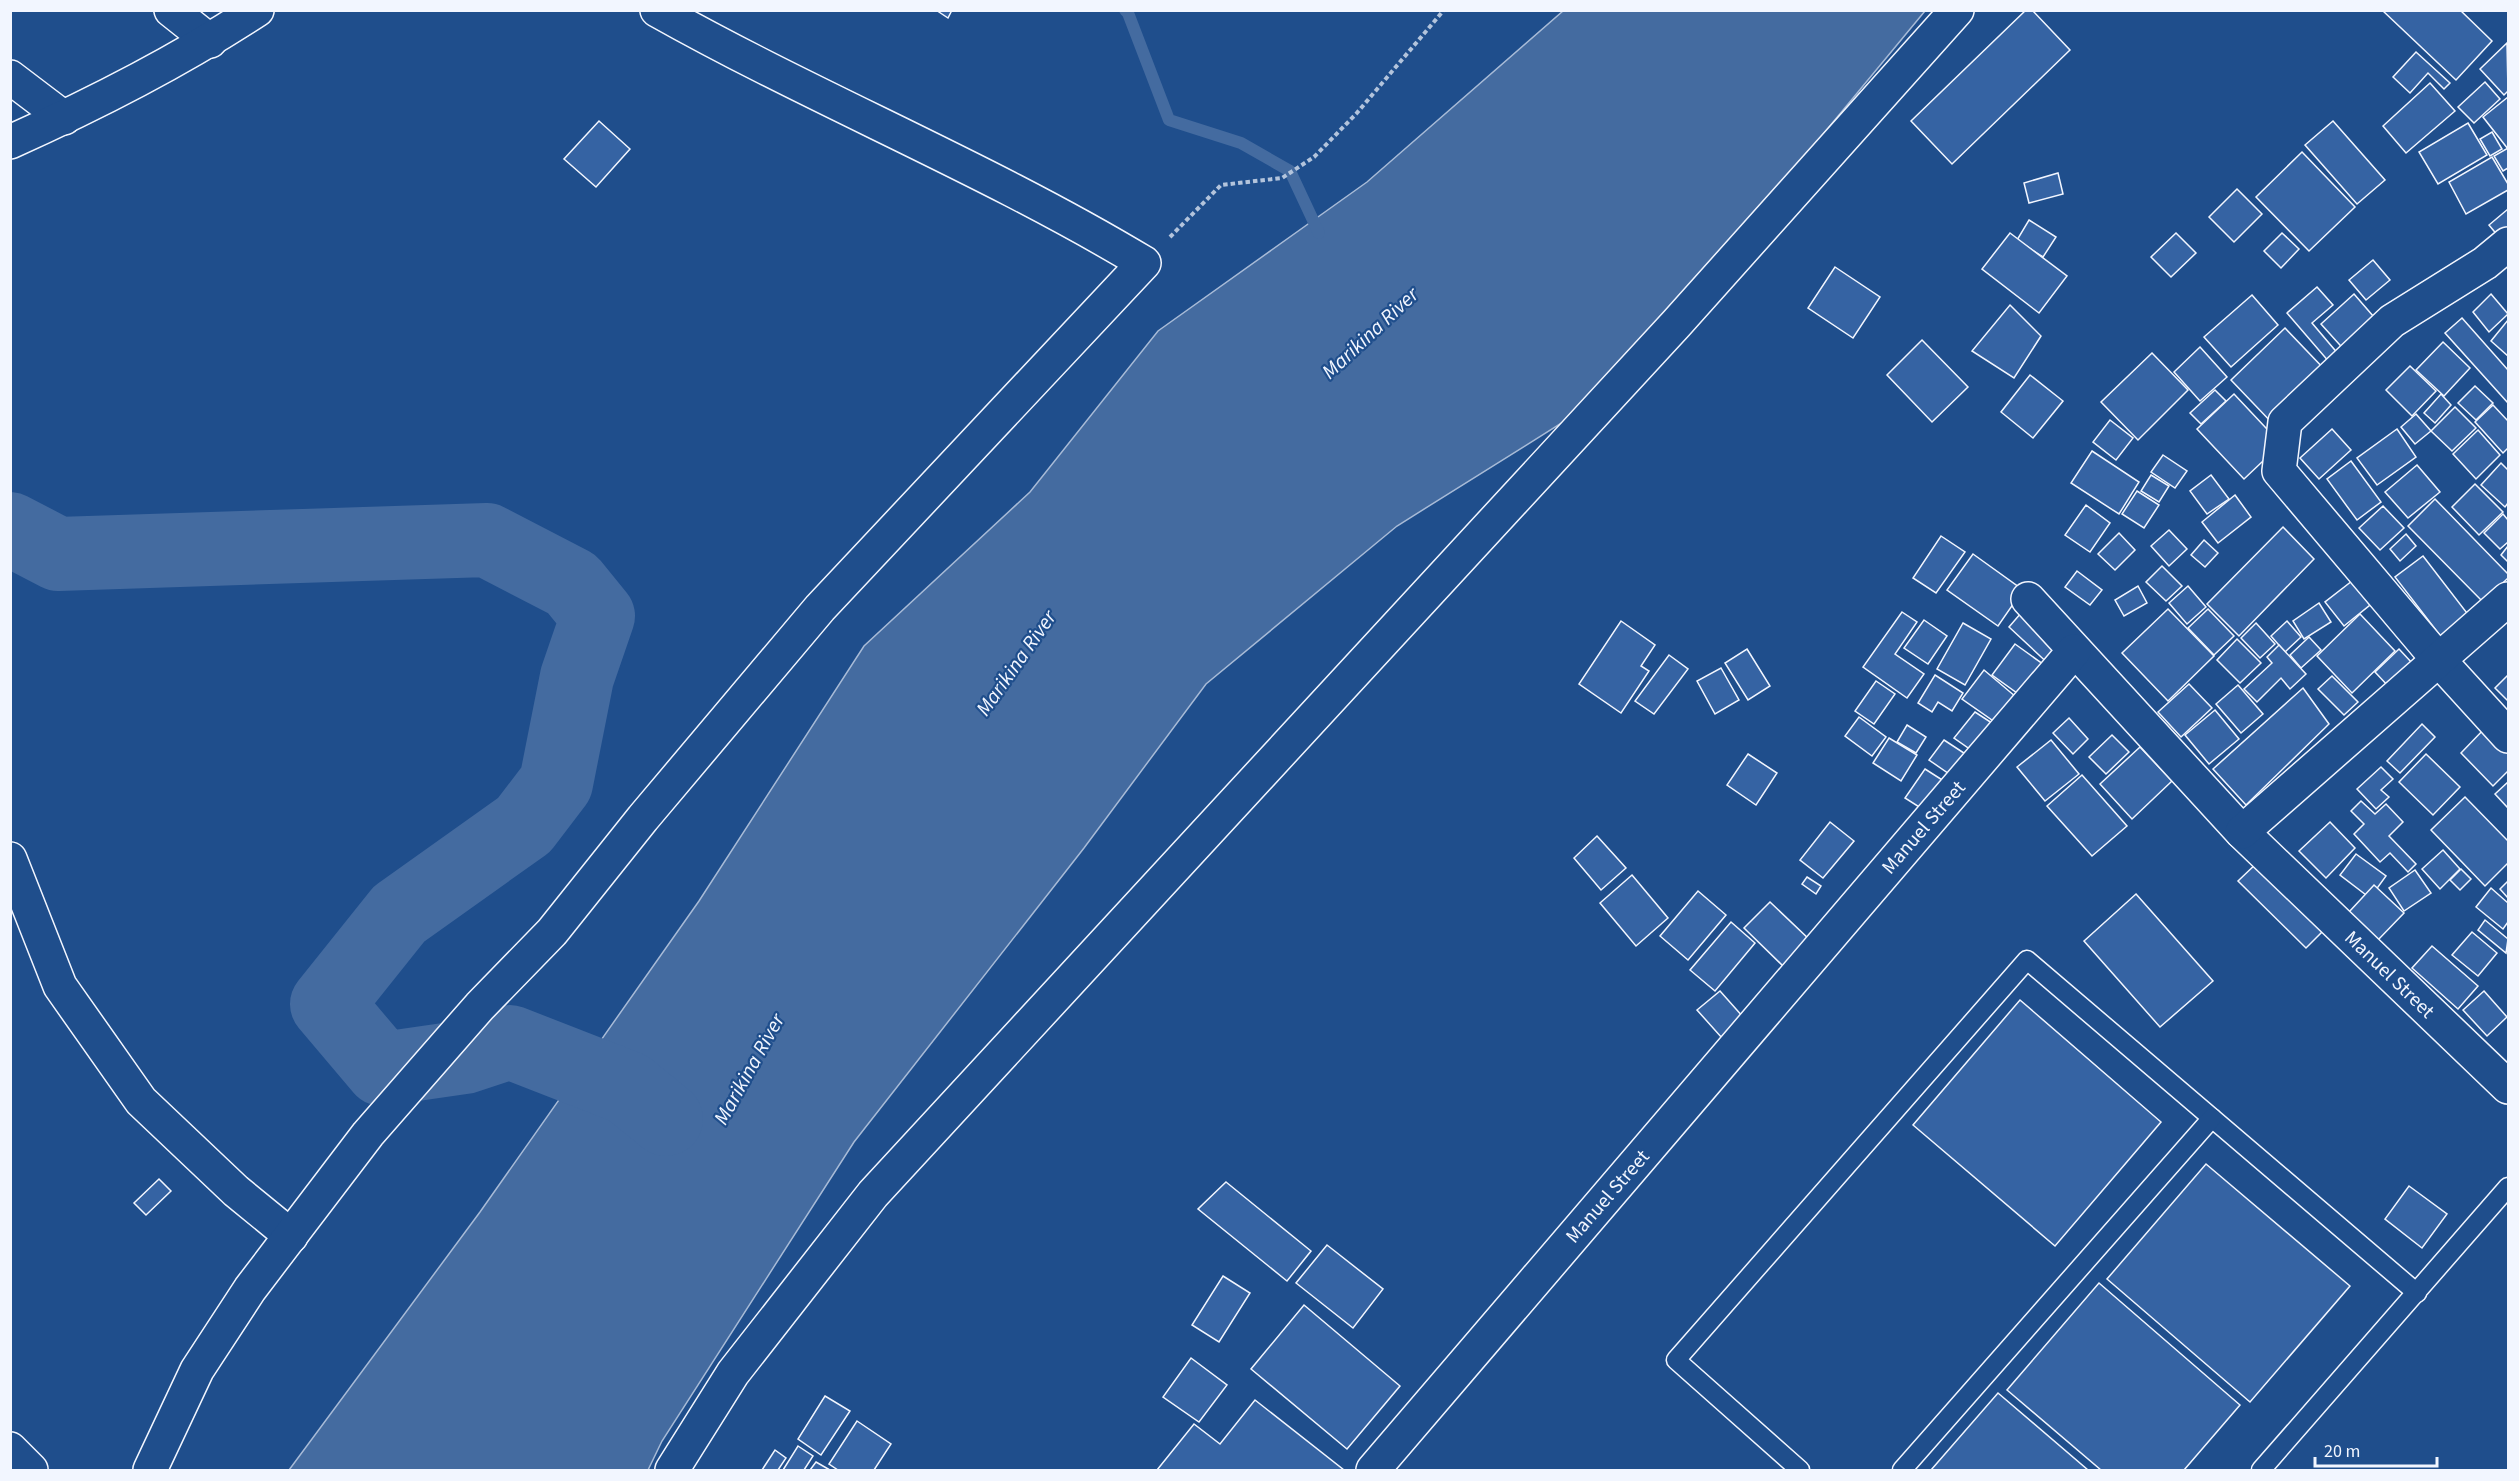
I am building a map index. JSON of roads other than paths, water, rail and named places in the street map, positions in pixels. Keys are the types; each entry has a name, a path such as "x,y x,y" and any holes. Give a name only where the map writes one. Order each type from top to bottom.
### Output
{"street":[{"path":"171,10 210,41"},
{"path":"10,142 64,118 210,41 256,10"},
{"path":"150,1470 197,1370 250,1289 368,1134 480,1006 552,932 643,819 820,608 1144,263 1091,231 990,178 747,61 657,10"},
{"path":"672,1470 732,1373 873,1194 1668,333 1957,10"},
{"path":"10,77 64,118"},
{"path":"2508,244 2485,263 2392,321 2285,422 2279,471 2438,658 2508,736"},
{"path":"2028,599 2074,651"},
{"path":"2242,832 2508,599"},
{"name":"Manuel Street","path":"1372,1470 2074,651 2242,832 2508,1087"},
{"path":"10,860 60,986 141,1101 236,1191 291,1236"},
{"path":"10,1449 31,1470"}],"lane":[{"path":"1800,1470 1676,1360 2027,960 2417,1293"},
{"path":"1902,1470 2212,1118"},
{"path":"2261,1470 2508,1187"}],"water":[{"name":"Marikina River","path":"1563,11 1925,11 1767,202 1568,419 1397,526 1206,684 1084,848 854,1142 662,1441 648,1470 289,1470 480,1212 699,901 864,646 1030,492 1158,331 1367,182"}],"waterway":[{"path":"1125,10 1169,120 1241,143 1290,171 1319,233"},
{"path":"10,529 58,554 487,540 572,584 598,616 577,677 556,783 524,825 399,914 327,1004 382,1069 465,1057 510,1042 628,1088 666,1119"}]}
